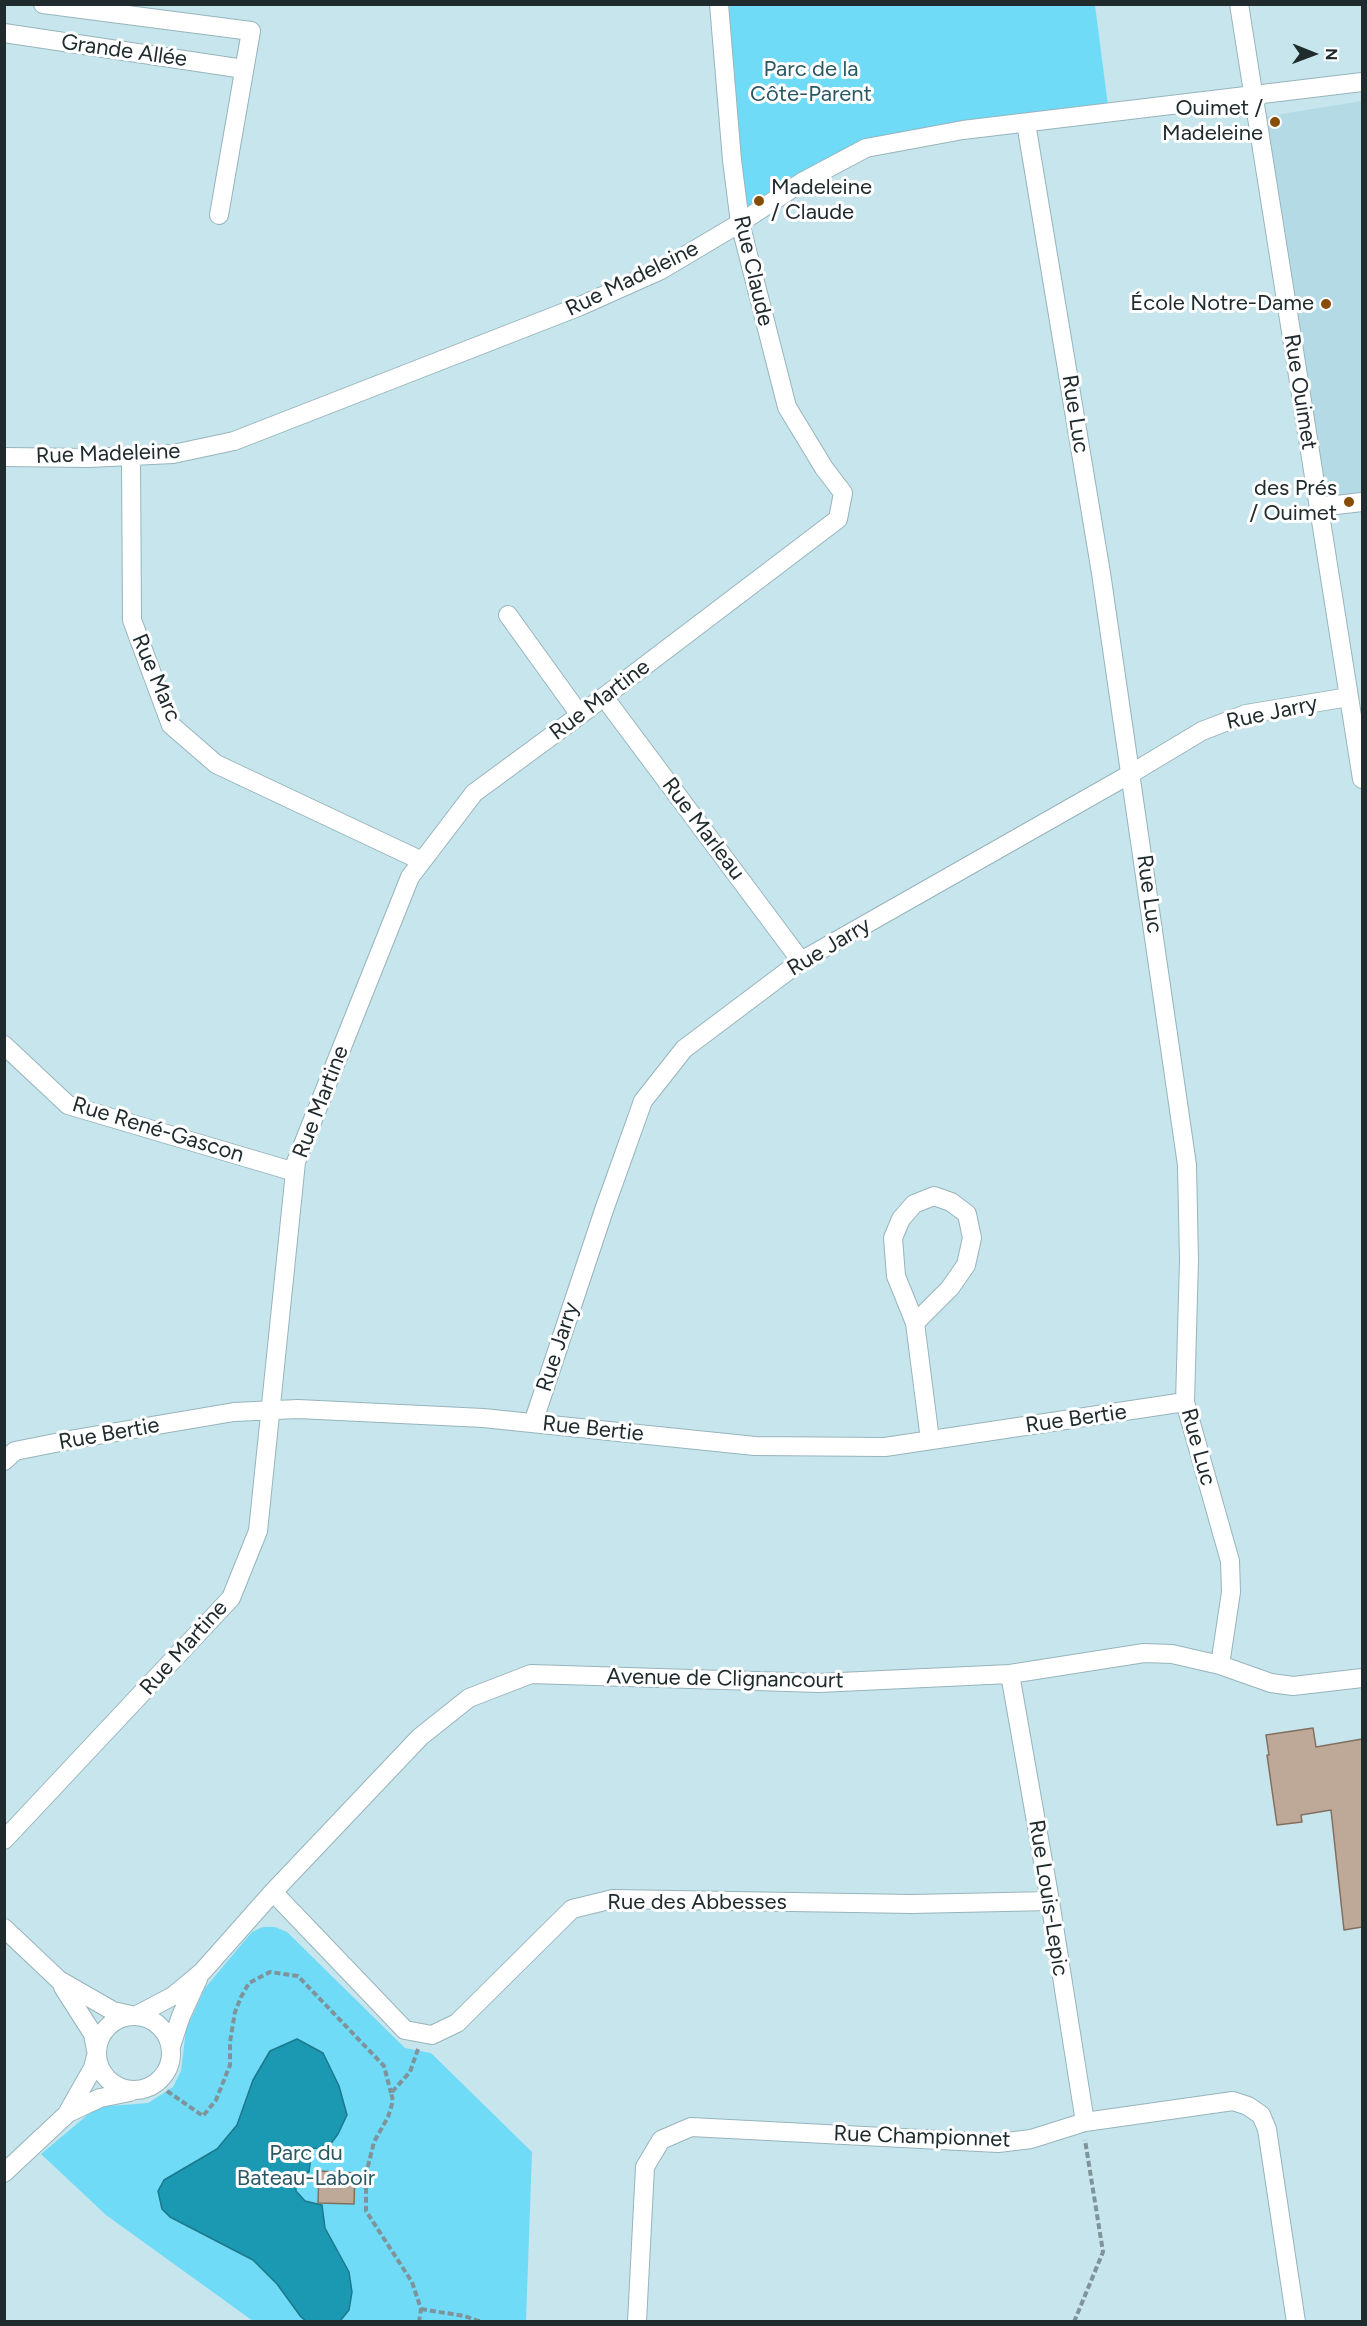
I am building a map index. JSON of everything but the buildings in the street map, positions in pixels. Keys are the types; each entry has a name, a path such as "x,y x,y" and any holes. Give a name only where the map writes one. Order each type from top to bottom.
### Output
{"street":[{"name":"Grande Allée","path":"43,4 251,31 219,215"},
{"name":"Rue Claude","path":"719,4 732,160 740,223 787,407 824,468 843,493 838,519"},
{"name":"Rue Ouimet","path":"1239,4 1362,779"},
{"name":"Grande Allée","path":"4,33 244,69"},
{"name":"Rue Madeleine","path":"4,457 173,454 234,441 578,307 661,270 740,223 802,182 866,148 963,130 1362,82"},
{"name":"Rue Luc","path":"1026,123 1132,773 1187,1165 1189,1260 1185,1402 1230,1561 1231,1592 1220,1665"},
{"name":"Rue Marc","path":"131,456 132,620 171,725 216,764 422,861"},
{"path":"1319,507 1362,502"},
{"name":"Rue Martine","path":"4,1840 231,1598 258,1531 296,1162 410,878 474,793 580,716 838,519"},
{"path":"508,615 580,716"},
{"name":"Rue Marleau","path":"604,697 801,961"},
{"name":"Rue Jarry","path":"533,1423 643,1101 684,1049 801,961 1202,731 1246,714 1349,698"},
{"name":"Rue René-Gascon","path":"4,1046 68,1105 295,1172"},
{"path":"915,1323 956,1281 966,1265 972,1238 967,1214 951,1202 934,1196 914,1204 901,1219 893,1238 896,1276 915,1323 930,1440"},
{"name":"Rue Bertie","path":"8,1451 234,1412 298,1409 471,1417 755,1446 885,1447 1185,1402"},
{"name":"Avenue de Clignancourt","path":"202,1972 273,1892 420,1737 468,1698 531,1674 819,1683 1010,1674 1144,1653 1172,1654 1220,1665 1271,1683 1293,1686 1362,1678"},
{"name":"Rue Louis-Lepic","path":"1010,1674 1050,1902 1085,2131"},
{"name":"Rue des Abbesses","path":"273,1892 405,2030 432,2035 457,2023 572,1909 614,1899 912,1904 1050,1902"},
{"path":"4,1928 59,1980 113,2011 147,2018 163,2029 171,2046"},
{"path":"4,2173 68,2113 93,2068 98,2041 107,2026 173,1996 202,1972"},
{"path":"68,2113 100,2098 147,2088 164,2076 169,2067 171,2046 187,2002 202,1972"},
{"path":"59,1980 93,2034 98,2066 109,2081 126,2090 135,2091"},
{"name":"Rue Championnet","path":"637,2322 645,2167 662,2140 691,2127 998,2142 1085,2131 1233,2101 1248,2106 1261,2115 1267,2129 1296,2322"}],"path":[{"path":"167,2091 203,2116 216,2100 230,2065 230,2042 235,2012 249,1983 270,1972 298,1976 384,2066 393,2101 388,2117 374,2142 366,2175 366,2211 412,2282 420,2309 419,2322"},
{"path":"391,2093 410,2072 418,2048"},
{"path":"1074,2322 1103,2252 1085,2131"},
{"path":"420,2309 464,2316 482,2322"}],"shaded area":[{"name":"École Notre-Dame","path":"1362,101 1362,492 1317,498 1263,117"},
{"path":"297,2039 323,2053 339,2086 347,2115 338,2134 327,2149 312,2148 309,2172 301,2175 296,2182 296,2191 305,2201 322,2205 325,2228 349,2272 352,2292 349,2310 340,2321 306,2321 277,2284 253,2260 170,2217 162,2209 158,2191 164,2180 217,2149 237,2125 253,2080 270,2051"}],"green space":[{"name":"Parc de la Côte-Parent","path":"728,5 1095,5 1108,106 863,141 742,222"},
{"name":"Parc du Bateau-Laboir","path":"263,1927 275,1927 287,1932 405,2048 431,2053 532,2152 526,2321 253,2321 106,2215 41,2154 97,2107 148,2103 173,2087 181,2071 186,2030 205,1988 252,1932"}],"place":[{"name":"Ouimet / Madeleine","path":"1275,122"},
{"name":"Madeleine / Claude","path":"759,201"},
{"name":"École Notre-Dame","path":"1326,304"},
{"name":"des Prés / Ouimet","path":"1349,502"}]}
